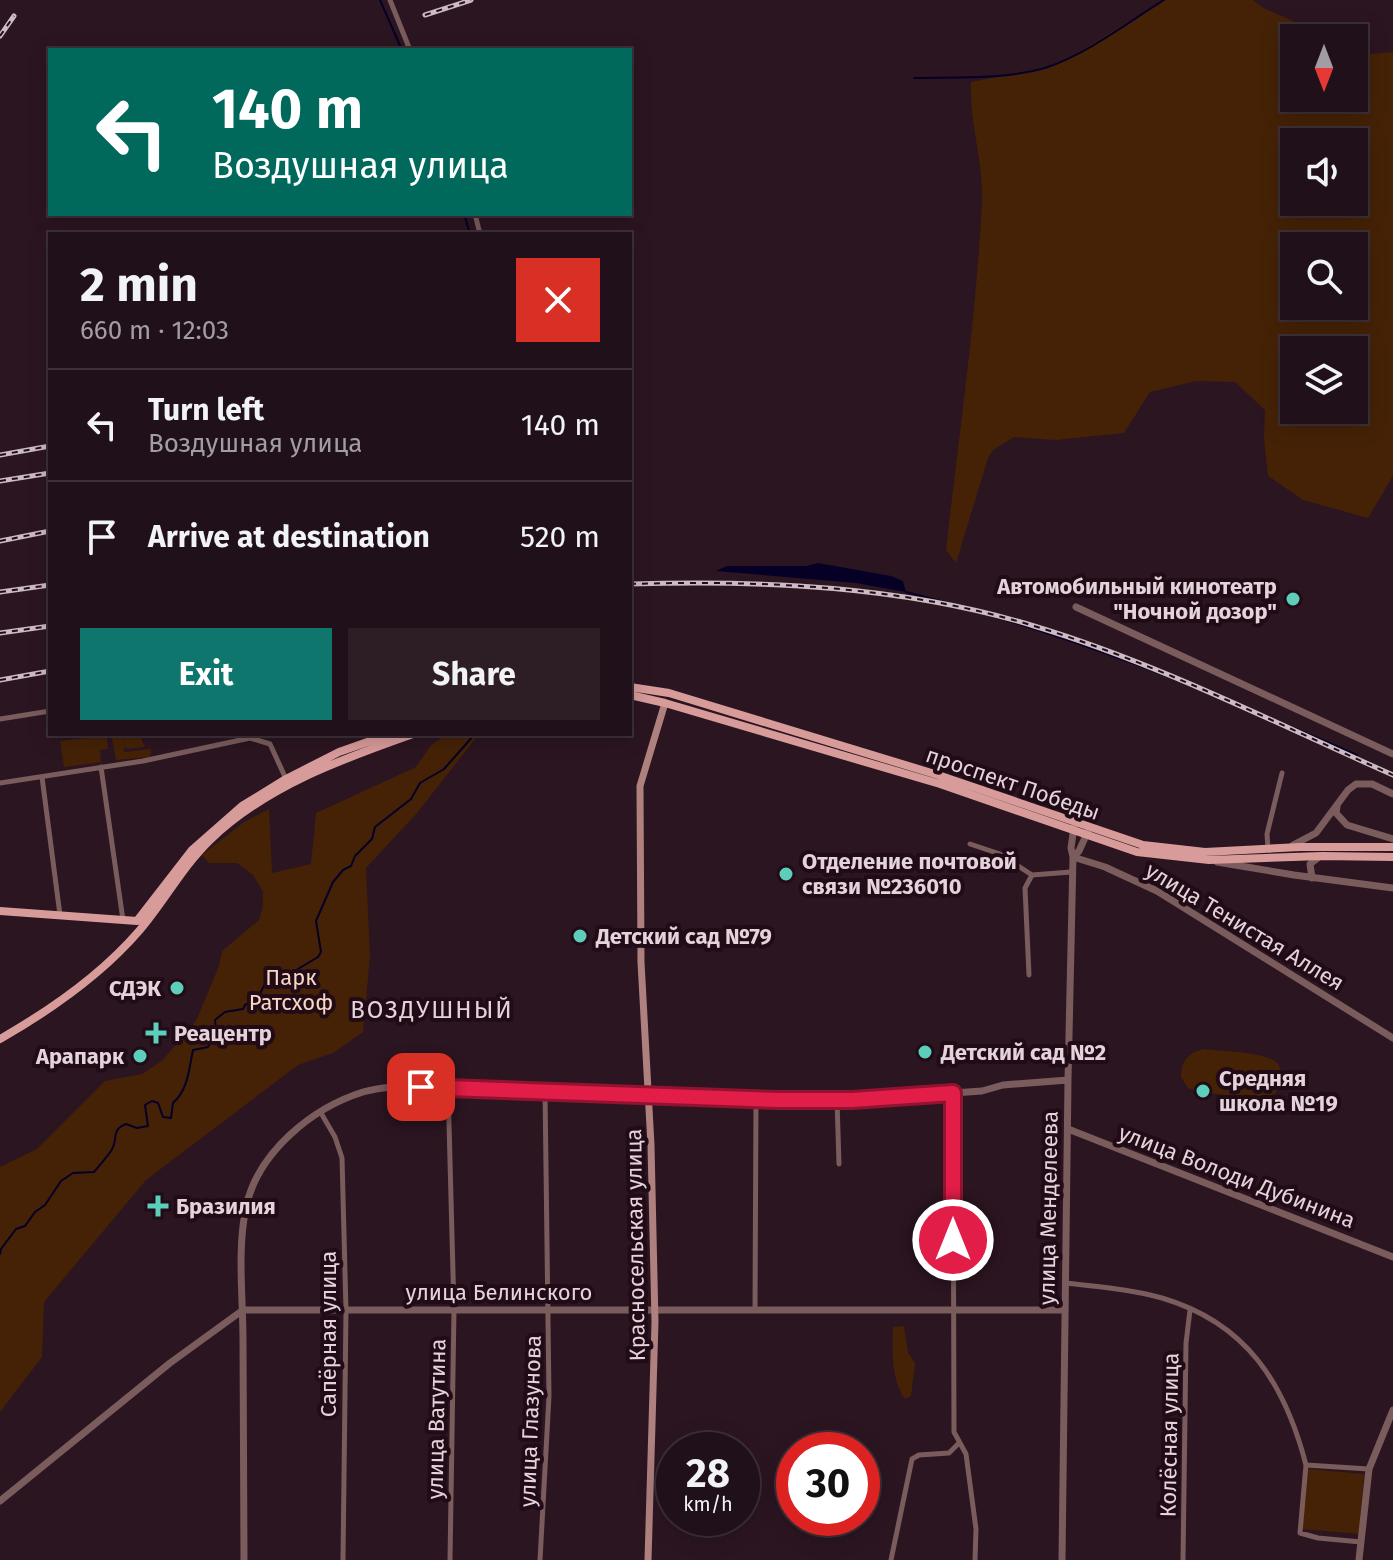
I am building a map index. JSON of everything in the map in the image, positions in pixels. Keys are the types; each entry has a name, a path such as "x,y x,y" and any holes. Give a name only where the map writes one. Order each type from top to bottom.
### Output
{"main road":[{"name":"проспект Победы","path":"632,688 938,775 1074,828 1143,845 1183,851 1393,847"},
{"name":"проспект Победы","path":"632,695 667,698"},
{"name":"Красносельская улица","path":"648,1560 655,1311 649,1094 641,962 640,786 667,698"},
{"path":"0,911 137,921 205,836 242,806 339,752 384,736"},
{"path":"0,1039 75,991 128,942 183,870 210,840 241,814 342,758 407,736"},
{"name":"проспект Победы","path":"1087,832 1137,852 1209,860 1393,857"},
{"path":"123,920 129,932 128,942"}],"street":[{"path":"390,0 409,48"},
{"path":"1076,607 1393,754"},
{"path":"0,719 48,711"},
{"path":"0,783 143,761 250,738 270,744 286,779"},
{"path":"101,767 123,920"},
{"path":"1268,849 1267,834 1282,773"},
{"path":"42,777 60,916"},
{"path":"1287,848 1316,833 1348,790 1356,784 1372,784 1393,794"},
{"path":"1337,807 1336,813 1347,825 1393,839"},
{"name":"улица Менделеева","path":"1062,1560 1071,848 1074,828"},
{"name":"улица Менделеева","path":"1073,857 1087,832"},
{"path":"970,844 1000,854 1032,875 1071,872"},
{"path":"1312,878 1310,864 1322,856"},
{"name":"улица Тенистая Аллея","path":"1073,857 1105,867 1157,891 1393,1038"},
{"path":"1209,860 1393,888"},
{"path":"1029,975 1025,888 1032,875"},
{"path":"244,1560 243,1230 253,1185 263,1166 286,1137 337,1102 365,1092 394,1087 448,1086 837,1100 982,1091 1003,1085 1068,1080"},
{"name":"улица Ватутина","path":"448,1086 454,1310 450,1560"},
{"name":"улица Глазунова","path":"540,1560 549,1396 545,1091"},
{"path":"953,1093 954,1432 966,1454 971,1481 976,1529 975,1560"},
{"path":"755,1310 756,1099"},
{"path":"837,1100 839,1164"},
{"name":"Сапёрная улица","path":"321,1113 335,1137 342,1158 346,1310 343,1560"},
{"name":"улица Володи Дубинина","path":"1068,1129 1393,1257"},
{"path":"1066,1283 1164,1299 1214,1319 1243,1343 1262,1365 1296,1425 1306,1465 1300,1533 1361,1542"},
{"path":"0,1501 170,1363 243,1310"},
{"name":"улица Белинского","path":"243,1310 1065,1310"},
{"name":"Колёсная улица","path":"1183,1560 1186,1343 1190,1310"},
{"path":"1359,1560 1369,1469 1393,1410"},
{"path":"891,1560 912,1459 919,1455 949,1453 959,1443"},
{"path":"1306,1465 1369,1469"}],"green space":[{"path":"1164,0 1253,0 1263,8 1300,24 1280,24 1280,112 1368,112 1368,53 1393,52 1393,476 1368,518 1303,500 1268,476 1265,410 1235,382 1196,381 1150,392 1124,433 1056,440 1014,437 993,450 956,563 946,550 971,333 982,203 971,82 1045,68 1077,53"},
{"path":"107,736 108,749 100,750 101,762 64,767 60,741"},
{"path":"111,736 122,736 124,752 150,749 149,757 116,760"},
{"path":"123,736 138,736 145,747 125,749"},
{"name":"Парк Ратсхоф","path":"445,736 477,736 417,813 366,868 370,956 363,1032 333,1053 298,1065 146,1180 44,1302 42,1357 0,1412 0,1167 37,1149 105,1081 142,1074 162,1061 196,1021 219,966 222,951 259,920 263,906 263,892 253,875 237,863 209,863 202,855 244,822 269,809 272,873 311,864 316,813 416,767 431,745"},
{"path":"1203,1049 1273,1060 1281,1070 1279,1089 1271,1097 1263,1099 1188,1088 1181,1077 1182,1066 1189,1055"},
{"path":"904,1326 908,1353 915,1363 911,1396 905,1399 895,1374 892,1345 893,1327"},
{"path":"1308,1469 1364,1474 1359,1534 1302,1529"}],"shaded area":[{"path":"818,563 891,576 903,581 906,592 856,583 716,571 727,566 806,566"}],"waterway":[{"name":"ВОЗДУШНЫЙ","path":"380,0 401,48"},
{"path":"914,78 996,76 1045,68 1091,46 1164,0"},
{"name":"ВОЗДУШНЫЙ","path":"465,216 469,232"},
{"path":"906,592 1022,625 1135,664 1357,755"},
{"name":"ВОЗДУШНЫЙ","path":"0,1254 16,1229 25,1226 35,1212 45,1205 61,1181 73,1173 94,1172 111,1151 116,1132 121,1126 148,1126 145,1105 152,1101 158,1103 163,1117 171,1118 173,1103 187,1079 193,1050 208,1047 216,1030 215,1020 225,1012 243,1009 257,999 266,982 278,981 318,957 321,952 316,921 333,882 351,866 355,856 372,839 375,827 411,799 420,783 444,769 473,736"}],"railway":[{"path":"425,15 471,0"},
{"path":"0,36 14,16"},
{"path":"0,455 48,446"},
{"path":"0,481 48,473"},
{"path":"0,541 48,531"},
{"path":"632,584 731,583 834,588 935,602 985,613 1034,626 1125,658 1393,775"},
{"path":"0,592 48,585"},
{"path":"0,633 48,626"},
{"path":"0,680 48,671"}],"place":[{"name":"Автомобильный кинотеатр \"Ночной дозор\"","path":"1293,599"},
{"name":"Отделение почтовой связи №236010","path":"786,874"},
{"name":"Детский сад №79","path":"580,936"},
{"name":"СДЭК","path":"177,988"},
{"name":"Реацентр","path":"156,1033"},
{"name":"Детский сад №2","path":"925,1052"},
{"name":"Арапарк","path":"140,1056"},
{"name":"Средняя школа №19","path":"1203,1091"},
{"name":"Бразилия","path":"158,1206"}],"district":[{"name":"ВОЗДУШНЫЙ","path":"432,1010"}],"route":[{"path":"421,1087 778,1100 852,1100 953,1093 953,1240"}]}
